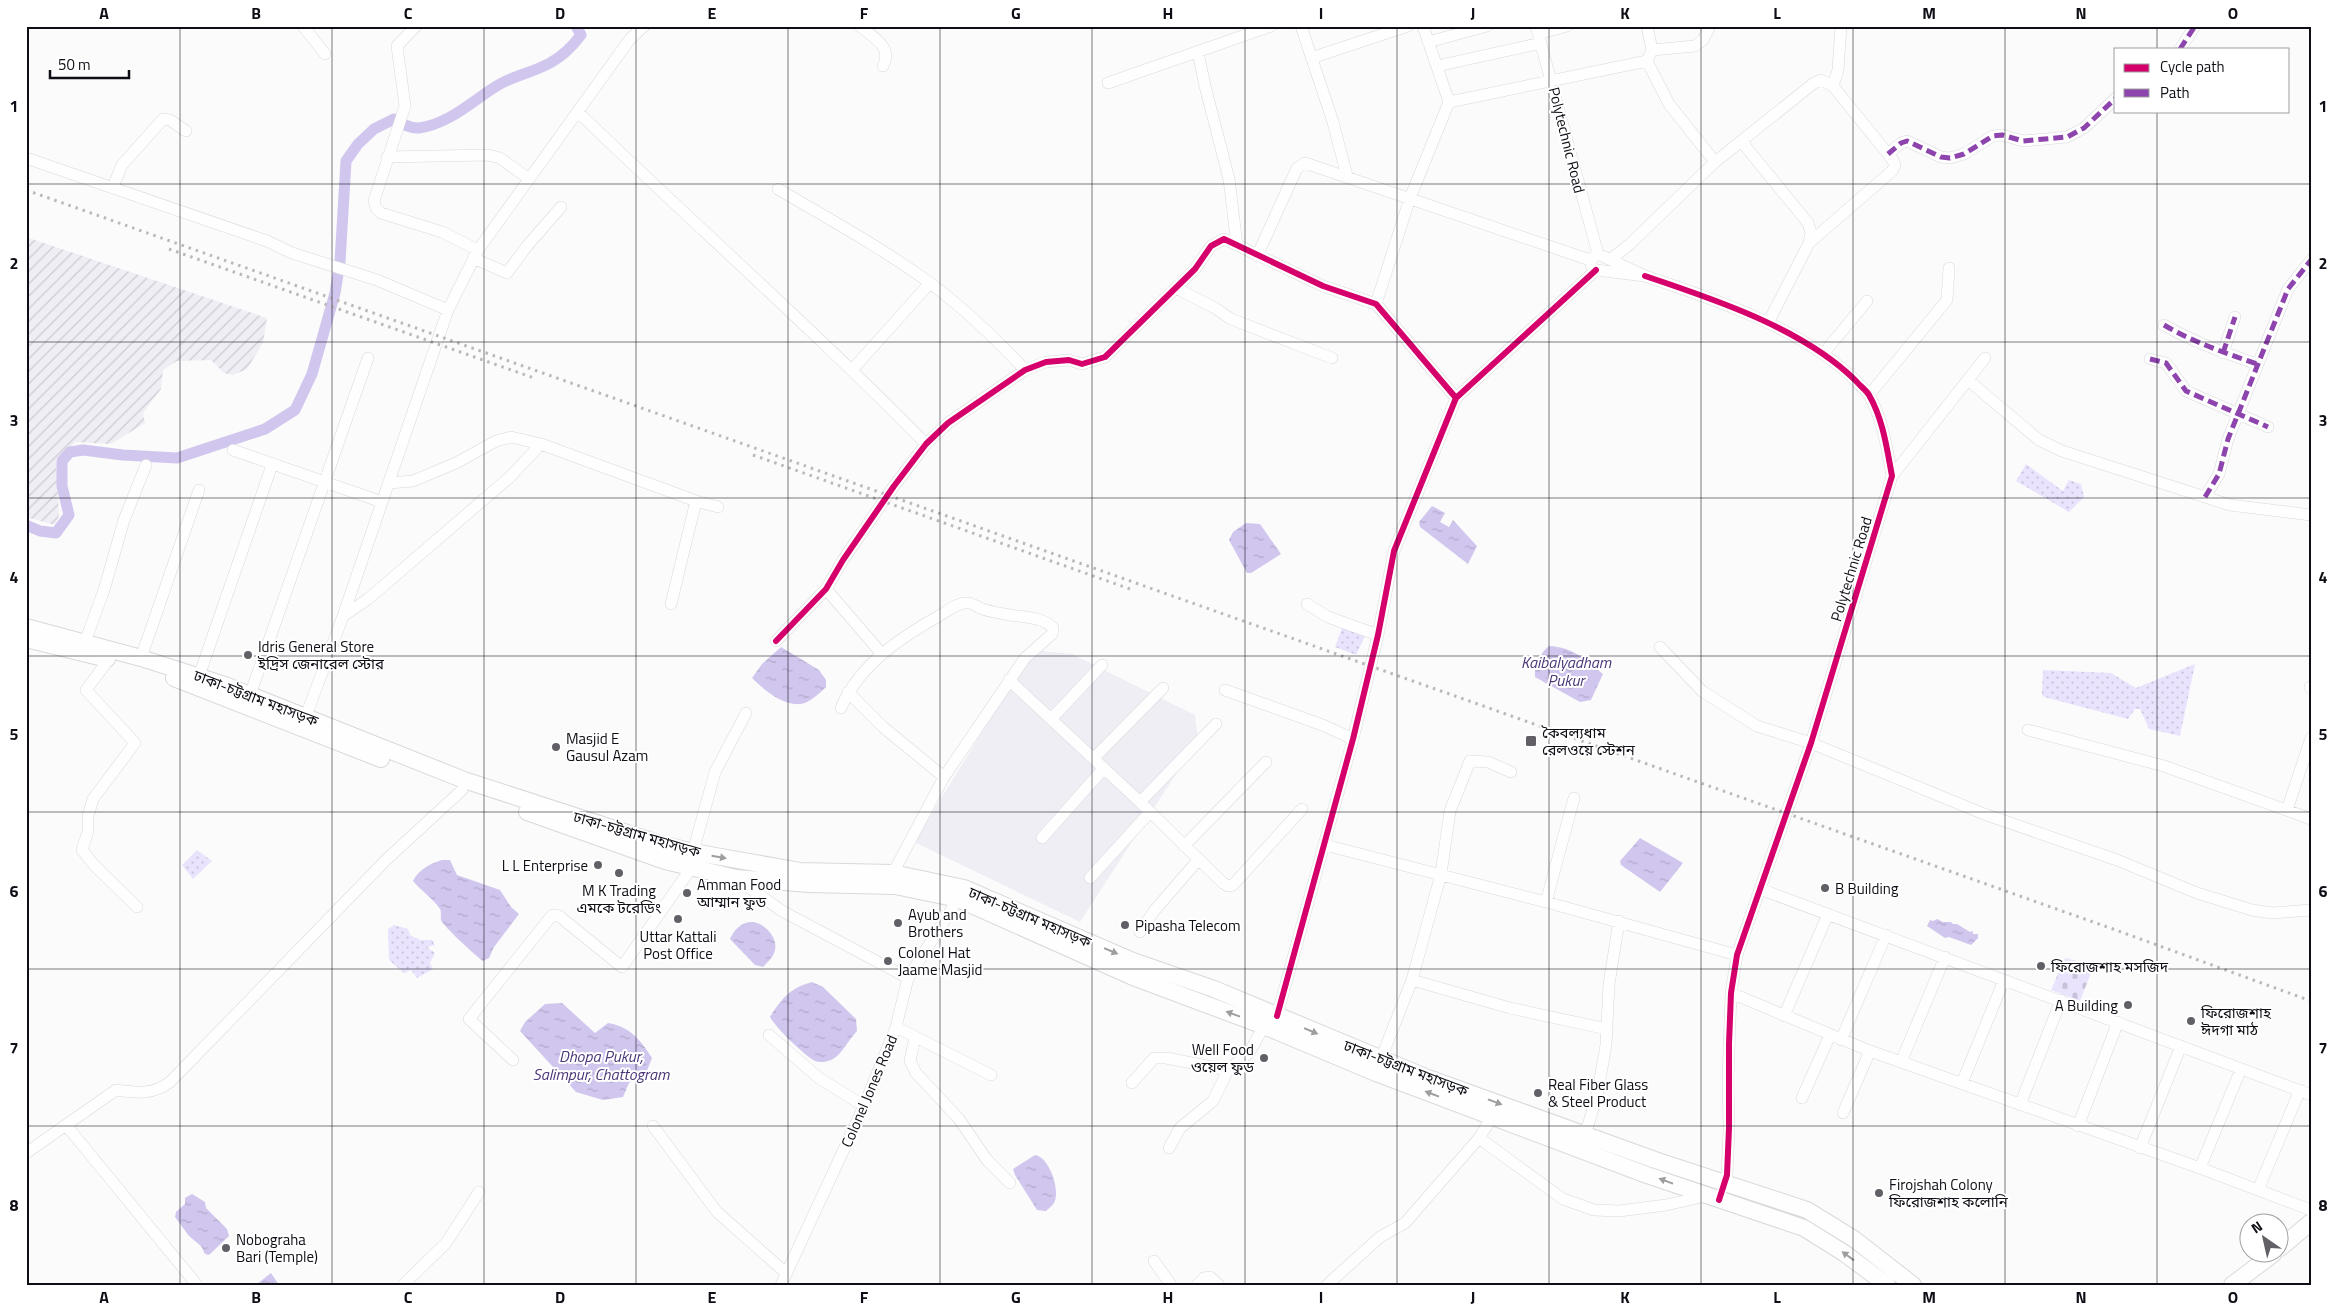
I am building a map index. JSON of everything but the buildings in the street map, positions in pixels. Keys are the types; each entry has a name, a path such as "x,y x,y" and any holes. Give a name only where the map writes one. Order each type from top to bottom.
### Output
{"highway":[{"name":"ঢাকা-চট্টগ্রাম মহাসড়ক","path":"26,627 141,658 250,694 464,780 661,844 692,860 736,878 809,884 894,886 958,899 1133,977 1271,1021 1379,1066 1492,1117 1716,1193 1806,1210 1820,1216 1913,1285"},
{"name":"ঢাকা-চট্টগ্রাম মহাসড়ক","path":"26,639 109,659 167,676 462,790 665,861 692,860 800,871 893,873 964,888 1133,961 1214,989 1271,1021"},
{"name":"ঢাকা-চট্টগ্রাম মহাসড়ক","path":"1379,1066 1585,1135 1716,1193 1811,1231 1887,1285"},
{"path":"2290,1240 2311,1222"},
{"path":"2232,1285 2260,1264"}],"street":[{"path":"304,26 325,54"},
{"path":"416,26 396,46 404,106 374,201 376,208 381,213 442,232 507,273 526,246 561,207"},
{"path":"306,716 344,616 448,310 476,254 630,39 644,26"},
{"path":"860,26 886,50 887,58 883,66"},
{"path":"1233,26 1237,38"},
{"path":"1108,83 1271,26"},
{"path":"1301,26 1333,122 1347,176"},
{"path":"1311,58 1408,26"},
{"path":"1376,304 1410,198 1449,102 1423,26"},
{"path":"1428,42 1487,26"},
{"path":"1437,66 1567,26"},
{"path":"1647,26 1649,56 1669,104 1715,162"},
{"path":"1449,102 1695,46 1703,40 1710,26"},
{"path":"1833,86 1838,70 1841,26"},
{"path":"2181,48 2195,26"},
{"name":"Polytechnic Road","path":"1538,34 1595,262"},
{"path":"1198,52 1229,179 1237,245"},
{"path":"1611,259 1630,244 1715,162 1814,82 1821,80 1833,86 1895,165 1892,171 1809,243"},
{"path":"1888,154 1907,141 1941,157 1950,158 1964,154 1992,136 2002,135 2023,141 2067,137 2084,128 2114,100"},
{"path":"578,113 852,370 926,444"},
{"path":"113,187 122,165 163,119 170,120 186,131"},
{"path":"1741,140 1808,222 1811,232 1809,243 1768,323"},
{"path":"387,157 488,155 500,158 529,179"},
{"path":"26,158 355,272 448,310"},
{"path":"1168,1148 1180,1128 1213,1101 1228,1070 1249,1053 1271,1021 1324,845 1353,739 1378,635 1394,551 1456,398 1595,262 1305,163 1297,168 1257,256"},
{"path":"778,189 864,240 930,283 998,342 1025,370"},
{"path":"776,641 826,589 862,532 926,444 948,423 1025,370 1046,362 1070,360 1082,364 1105,357 1195,269 1211,246 1224,239 1323,286 1376,304 1456,398"},
{"name":"Polytechnic Road","path":"1595,262 1611,259 1645,276"},
{"path":"2205,497 2219,474 2228,440 2288,289 2311,260"},
{"name":"Polytechnic Road","path":"1595,262 1645,276 1768,323 1823,354 1842,368 1868,395 1885,434 1892,476 1812,744 1737,955 1732,993 1728,1080 1729,1128 1716,1193"},
{"path":"1868,395 1947,300 1949,268"},
{"path":"852,370 930,283"},
{"path":"1176,288 1215,308 1231,319 1332,358"},
{"path":"1823,354 1867,300"},
{"path":"2223,353 2235,317"},
{"path":"2164,325 2182,336 2223,353 2257,364"},
{"path":"250,694 368,358"},
{"path":"1892,476 1985,358"},
{"path":"2150,359 2166,363 2186,391 2268,427"},
{"path":"1968,380 2039,440 2062,451 2230,505 2311,515"},
{"path":"389,483 413,482 456,463 496,441 511,437 541,444 696,501 718,507"},
{"path":"344,616 368,599 510,477 541,444"},
{"path":"234,450 382,502"},
{"path":"199,676 272,464"},
{"path":"85,642 104,590 124,520 146,465"},
{"path":"141,658 199,490"},
{"path":"671,604 696,501"},
{"path":"826,589 881,654"},
{"path":"841,708 848,692 881,654 924,624 961,604 969,602 986,611 1036,619 1049,624 1053,628 1052,634 1025,658 944,777 893,873"},
{"path":"1307,604 1328,617 1378,635"},
{"path":"1660,648 1702,691 1758,726 1812,744 1984,814 2117,860 2197,893 2252,910 2272,913 2311,910"},
{"path":"109,659 86,690 135,743 93,799 88,816 88,831 82,850 94,865 137,907"},
{"path":"1051,719 1102,665"},
{"path":"1009,680 1094,758 1223,884 1228,886 1233,884 1302,809"},
{"path":"1094,758 1163,688"},
{"path":"1225,690 1325,726 1353,739"},
{"path":"848,692 877,722 944,777"},
{"path":"513,1060 469,1020 553,915 558,916 618,966 622,967 692,860 716,772 746,713"},
{"path":"1140,802 1216,724"},
{"path":"2028,730 2164,766 2311,819"},
{"path":"2287,810 2311,738"},
{"path":"1379,1066 1412,980 1441,874 1450,810 1470,761 1488,762 1511,772"},
{"path":"1184,846 1266,762"},
{"path":"1042,838 1104,768"},
{"path":"26,1153 116,1090 142,1094 160,1089 170,1082 388,859 462,790"},
{"path":"1546,902 1574,798"},
{"path":"1090,878 1150,812"},
{"path":"1324,845 1619,921 1737,955"},
{"path":"1140,932 1154,911 1199,859"},
{"path":"736,878 782,911 908,978"},
{"path":"1760,889 2061,1000 2305,1093 2258,1190"},
{"name":"Colonel Jones Road","path":"781,1285 864,1106 896,1027 908,978 958,899"},
{"path":"1784,1016 1828,914"},
{"path":"1585,1135 1597,1096 1607,1029 1609,984 1619,921"},
{"path":"1841,1040 1886,936"},
{"path":"1901,1062 1944,957"},
{"path":"1412,980 1510,1008 1607,1029"},
{"path":"1962,1083 2004,980"},
{"path":"1732,993 1870,1051 2200,1168 2311,1210"},
{"path":"2020,1105 2061,1000"},
{"path":"2078,1126 2118,1022"},
{"path":"896,1027 991,1075"},
{"path":"769,1035 819,1078 864,1106"},
{"path":"1802,1098 1830,1035"},
{"path":"915,1037 910,1061 916,1073 958,1119 987,1160 1010,1183"},
{"path":"2140,1148 2181,1046"},
{"path":"1843,1112 1870,1051"},
{"path":"1132,1083 1154,1058 1166,1058 1228,1070"},
{"path":"2200,1168 2241,1069"},
{"path":"1327,1285 1380,1237 1406,1223 1479,1138 1492,1117"},
{"path":"66,1125 197,1285"},
{"path":"653,1126 717,1212 786,1273"},
{"path":"1479,1138 1563,1199 1594,1210 1619,1211 1666,1205 1716,1193"},
{"path":"403,1285 446,1243 479,1192"},
{"path":"1154,1261 1171,1285"},
{"path":"1197,1285 1204,1278 1210,1277 1219,1285"}],"shaded area":[{"path":"26,237 267,318 263,343 247,369 233,375 224,373 211,360 177,361 163,370 161,389 143,413 145,423 111,444 76,442 56,459 59,516 55,525 26,517"},
{"path":"1033,650 1072,654 1195,715 1198,740 1080,922 914,842"}],"green space":[{"path":"2026,464 2063,491 2069,480 2081,484 2084,497 2069,512 2016,481"},
{"path":"1342,628 1365,636 1356,655 1335,647"},
{"path":"2195,664 2180,736 2149,729 2140,709 2135,709 2128,719 2044,697 2042,694 2043,670 2111,673 2136,688"},
{"path":"197,850 212,861 193,879 182,865"},
{"path":"394,925 408,929 410,935 420,940 432,940 435,945 427,947 435,953 430,963 433,969 417,978 411,970 404,973 389,960 388,929"},
{"path":"2065,958 2094,965 2080,1001 2051,990"}],"water":[{"path":"1432,506 1445,513 1440,522 1449,527 1453,520 1477,546 1468,564 1420,527 1419,522"},
{"path":"1246,523 1260,524 1281,554 1251,573 1247,573 1229,540 1233,532"},
{"name":"Kaibalyadham Pukur","path":"1549,646 1572,652 1585,659 1603,674 1591,700 1580,702 1535,677 1538,660"},
{"path":"781,647 819,670 826,680 826,687 807,702 794,704 780,700 752,678 762,664"},
{"path":"1640,838 1683,863 1660,892 1621,865 1620,861"},
{"path":"450,860 457,875 500,890 511,907 519,914 494,947 489,958 483,961 443,923 440,909 413,881 418,873 433,863"},
{"path":"1937,919 1957,924 1970,932 1973,931 1973,934 1978,934 1978,938 1971,945 1949,937 1945,938 1927,926 1930,920"},
{"path":"754,922 770,932 775,941 774,952 763,967 755,965 730,939 739,926"},
{"path":"812,982 823,987 856,1019 857,1031 835,1058 825,1062 815,1061 804,1053 770,1017 787,995 798,987"},
{"name":"Dhopa Pukur, Salimpur, Chattogram","path":"562,1003 595,1033 608,1023 622,1027 639,1040 652,1058 646,1073 629,1083 623,1097 603,1100 576,1092 520,1031 525,1022 545,1004"},
{"path":"1035,1155 1045,1162 1055,1183 1056,1197 1054,1203 1046,1211 1037,1210 1013,1169"},
{"path":"192,1194 205,1202 206,1208 227,1229 229,1236 209,1255 205,1254 201,1246 189,1236 175,1217 176,1212 185,1204 185,1198"},
{"path":"271,1273 279,1285 252,1285 257,1284"}],"waterway":[{"path":"26,525 40,531 56,533 69,515 62,486 62,461 70,452 83,450 123,455 177,458 265,429 295,410 312,374 335,293 340,262 346,161 358,144 374,129 394,119 412,128 430,126 441,122 500,84 538,69 559,57 581,35 576,26"}],"railway":[{"path":"26,190 2113,929 2311,1001"},
{"path":"169,249 534,378"},
{"path":"753,455 1130,589"}],"marked path":[{"path":"2181,48 2195,26"},
{"path":"1888,154 1901,143 1907,141 1941,157 1950,158 1964,154 1993,136 2002,135 2023,141 2067,137 2084,128 2114,100"},
{"path":"2205,497 2219,474 2228,439 2288,289 2311,260"},
{"path":"2223,353 2235,317"},
{"path":"2164,325 2198,342 2257,364"},
{"path":"2150,359 2166,363 2186,391 2268,427"}],"cycle path":[{"path":"776,641 826,589 843,560 894,486 926,444 948,423 1025,370 1046,362 1069,360 1082,364 1105,357 1195,269 1211,246 1224,239 1323,286 1376,304 1456,398"},
{"path":"1277,1016 1353,739 1378,635 1394,551 1456,398 1596,270"},
{"path":"1645,276 1700,295 1757,318 1785,331 1835,363 1866,391 1874,404 1884,434 1892,476 1811,743 1737,955 1731,993 1727,1175 1719,1200"}],"place":[{"name":"Idris General Store ইদ্রিস জেনারেল স্টোর","path":"248,655"},
{"name":"কৈবল্যধাম রেলওয়ে স্টেশন","path":"1531,741"},
{"name":"Masjid E Gausul Azam","path":"556,747"},
{"name":"L L Enterprise","path":"598,865"},
{"name":"M K Trading এমকে টরেডিং","path":"619,873"},
{"name":"B Building","path":"1825,888"},
{"name":"Amman Food আম্মান ফুড","path":"687,893"},
{"name":"Uttar Kattali Post Office","path":"678,919"},
{"name":"Ayub and Brothers","path":"898,923"},
{"name":"Pipasha Telecom","path":"1125,925"},
{"name":"Colonel Hat Jaame Masjid","path":"888,961"},
{"name":"ফিরোজশাহ মসজিদ","path":"2041,966"},
{"name":"A Building","path":"2128,1005"},
{"name":"ফিরোজশাহ ঈদগা মাঠ","path":"2191,1021"},
{"name":"Well Food ওয়েল ফুড","path":"1264,1058"},
{"name":"Real Fiber Glass & Steel Product","path":"1538,1093"},
{"name":"Firojshah Colony ফিরোজশাহ কলোনি","path":"1879,1193"},
{"name":"Nobograha Bari (Temple)","path":"226,1248"}]}
